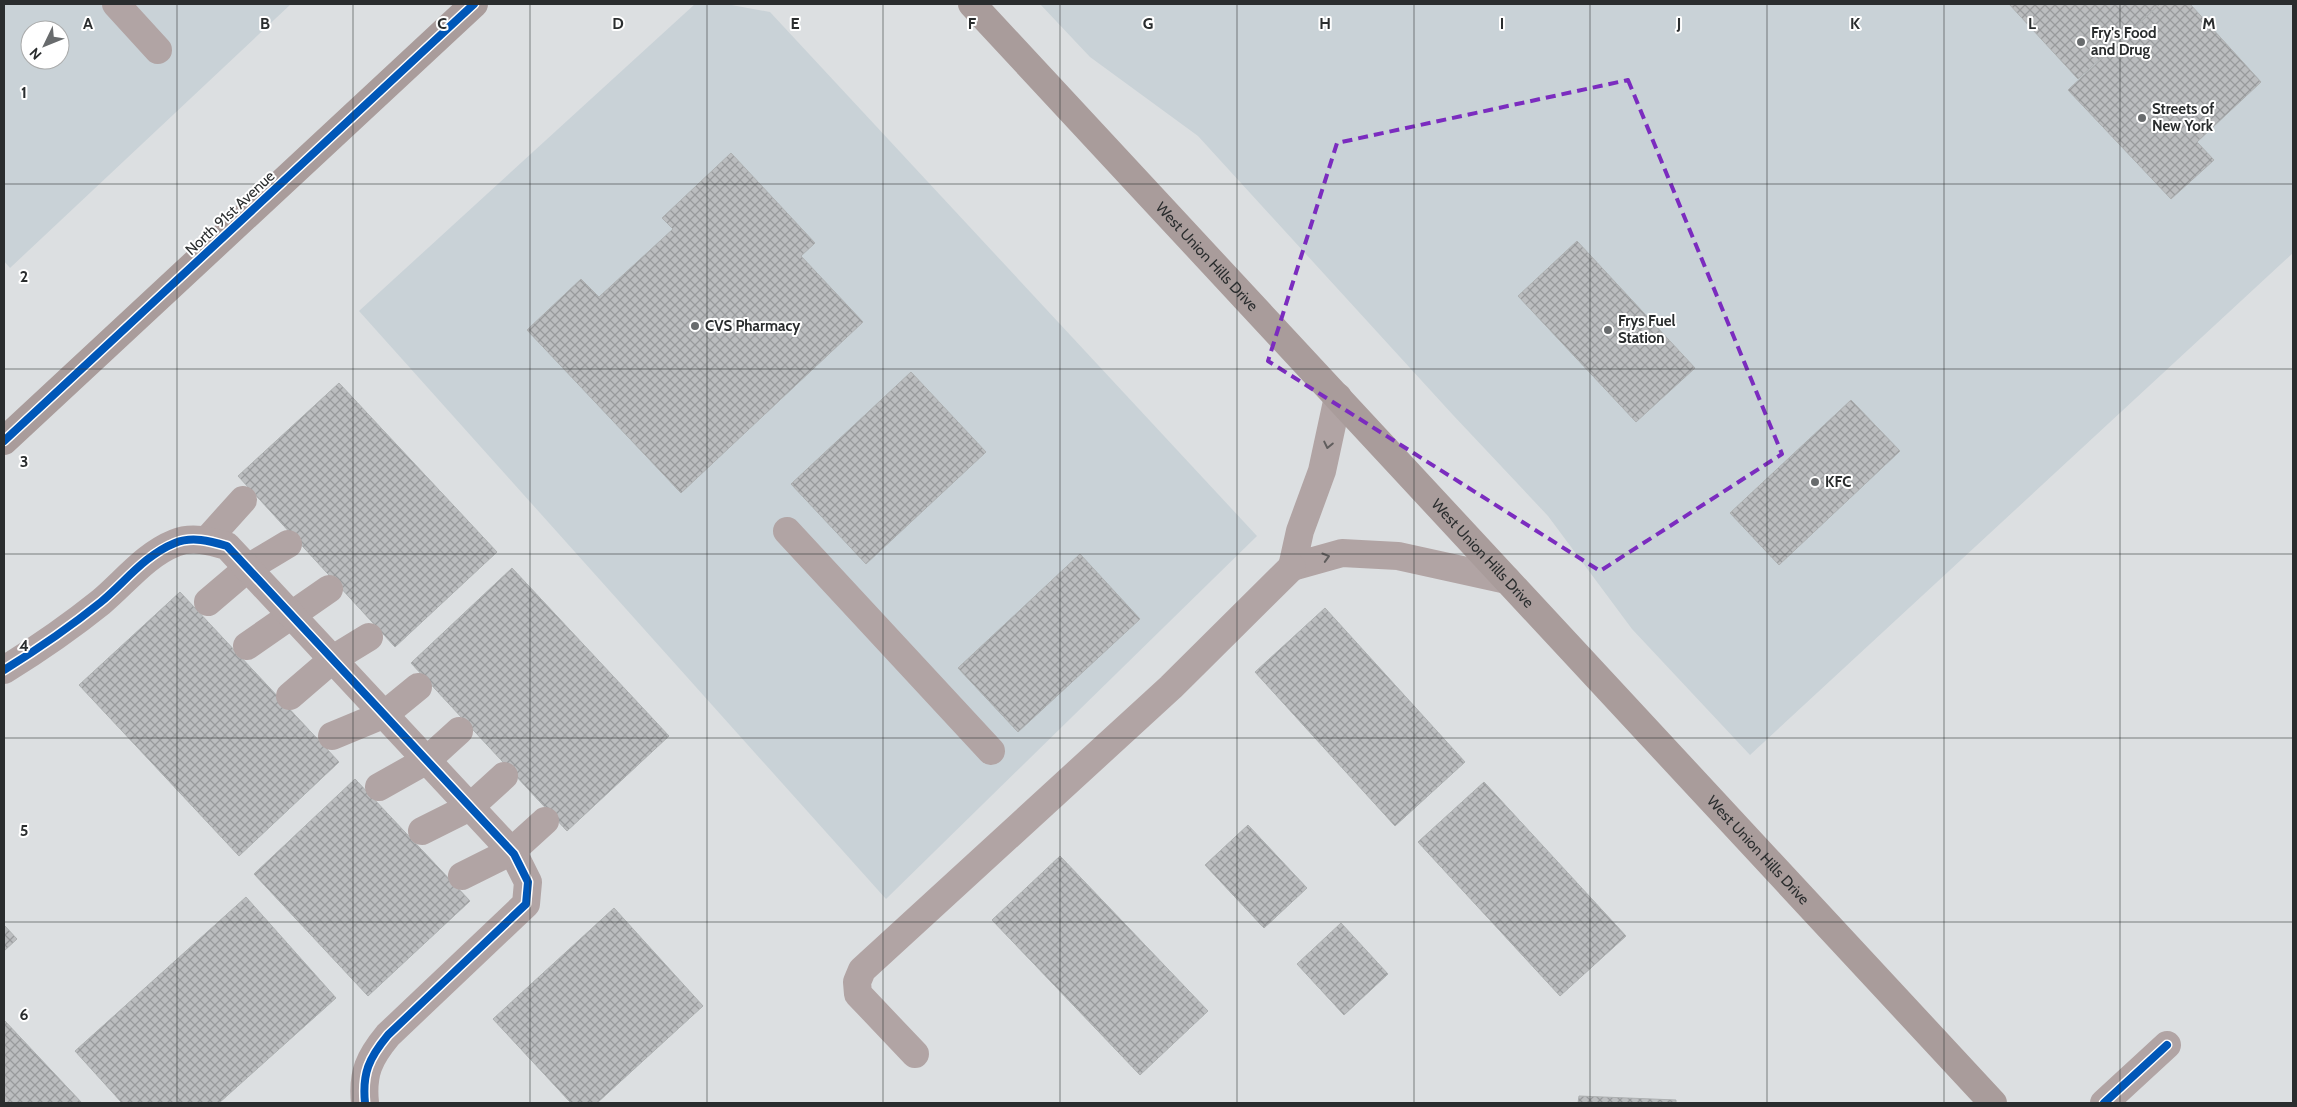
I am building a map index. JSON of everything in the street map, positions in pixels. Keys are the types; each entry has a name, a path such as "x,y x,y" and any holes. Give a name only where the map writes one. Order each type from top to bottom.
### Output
{"main road":[{"name":"North 91st Avenue","path":"4,441 474,4"},
{"name":"West Union Hills Drive","path":"972,4 1993,1103"}],"street":[{"path":"116,4 158,50"},
{"path":"1292,567 1300,532 1322,471 1338,397"},
{"path":"207,540 244,500"},
{"path":"787,531 992,751"},
{"path":"4,670 67,629 103,600 151,556 176,542 201,538 227,546 512,851 528,882 526,904 388,1035 372,1054 363,1083 365,1103"},
{"path":"208,602 248,568 288,544"},
{"path":"915,1054 858,994 857,982 862,970 1171,687 1292,567 1342,553 1398,556 1507,580"},
{"path":"247,646 329,589"},
{"path":"290,696 334,659 369,637"},
{"path":"332,736 385,714 418,687"},
{"path":"379,787 427,760 459,731"},
{"path":"422,831 470,807 504,776"},
{"path":"462,876 512,851 545,821"},
{"path":"2104,1103 2168,1045"}],"highlighted area":[{"path":"1628,80 1782,454 1600,571 1268,361 1337,143"}],"shaded area":[{"path":"4,4 291,4 10,268 4,261"},
{"path":"695,4 726,4 770,12 1257,536 886,899 359,311"},
{"path":"1040,4 2293,4 2293,253 1750,755 1632,629 1548,516 1198,136 1090,57"}],"building":[{"name":"Fry's Food and Drug","path":"2009,4 2160,4 2078,79"},
{"path":"2160,4 2190,4 2261,82 2197,142 2214,160 2171,199 2068,90"},
{"name":"CVS Pharmacy","path":"731,153 815,243 801,256 863,322 681,493 527,330 581,279 599,297 673,229 662,218"},
{"path":"1577,241 1695,368 1636,422 1518,296"},
{"path":"911,372 986,452 866,564 791,484"},
{"path":"339,383 497,552 395,647 238,476"},
{"name":"KFC","path":"1851,400 1900,451 1779,565 1730,513"},
{"path":"1080,554 1140,619 1018,732 958,668"},
{"path":"512,568 669,736 567,831 411,663"},
{"path":"180,592 339,762 239,856 79,685"},
{"path":"1325,608 1465,762 1395,826 1255,672"},
{"path":"355,779 470,901 368,996 254,874"},
{"path":"1484,782 1626,936 1560,996 1418,842"},
{"path":"1248,825 1307,888 1264,928 1205,865"},
{"path":"1060,856 1208,1011 1140,1075 992,920"},
{"path":"246,897 336,998 219,1103 122,1103 75,1051"},
{"path":"614,908 703,1006 597,1103 571,1103 493,1019"},
{"path":"1341,923 1388,974 1344,1015 1297,964"},
{"path":"4,925 17,939 4,951"},
{"path":"4,1020 82,1103 4,1103"},
{"path":"1579,1096 1676,1100 1676,1103 1578,1103"}],"cycle path":[{"path":"4,441 474,4"},
{"path":"4,670 78,620 154,554 164,548 188,540 208,541 227,546 514,854 528,882 526,904 388,1035 368,1066 364,1092 365,1103"},
{"path":"2104,1103 2167,1045"}],"place":[{"name":"Fry's Food and Drug","path":"2081,42"},
{"name":"Streets of New York","path":"2142,118"},
{"name":"CVS Pharmacy","path":"695,326"},
{"name":"Frys Fuel Station","path":"1608,330"},
{"name":"KFC","path":"1815,482"}]}
